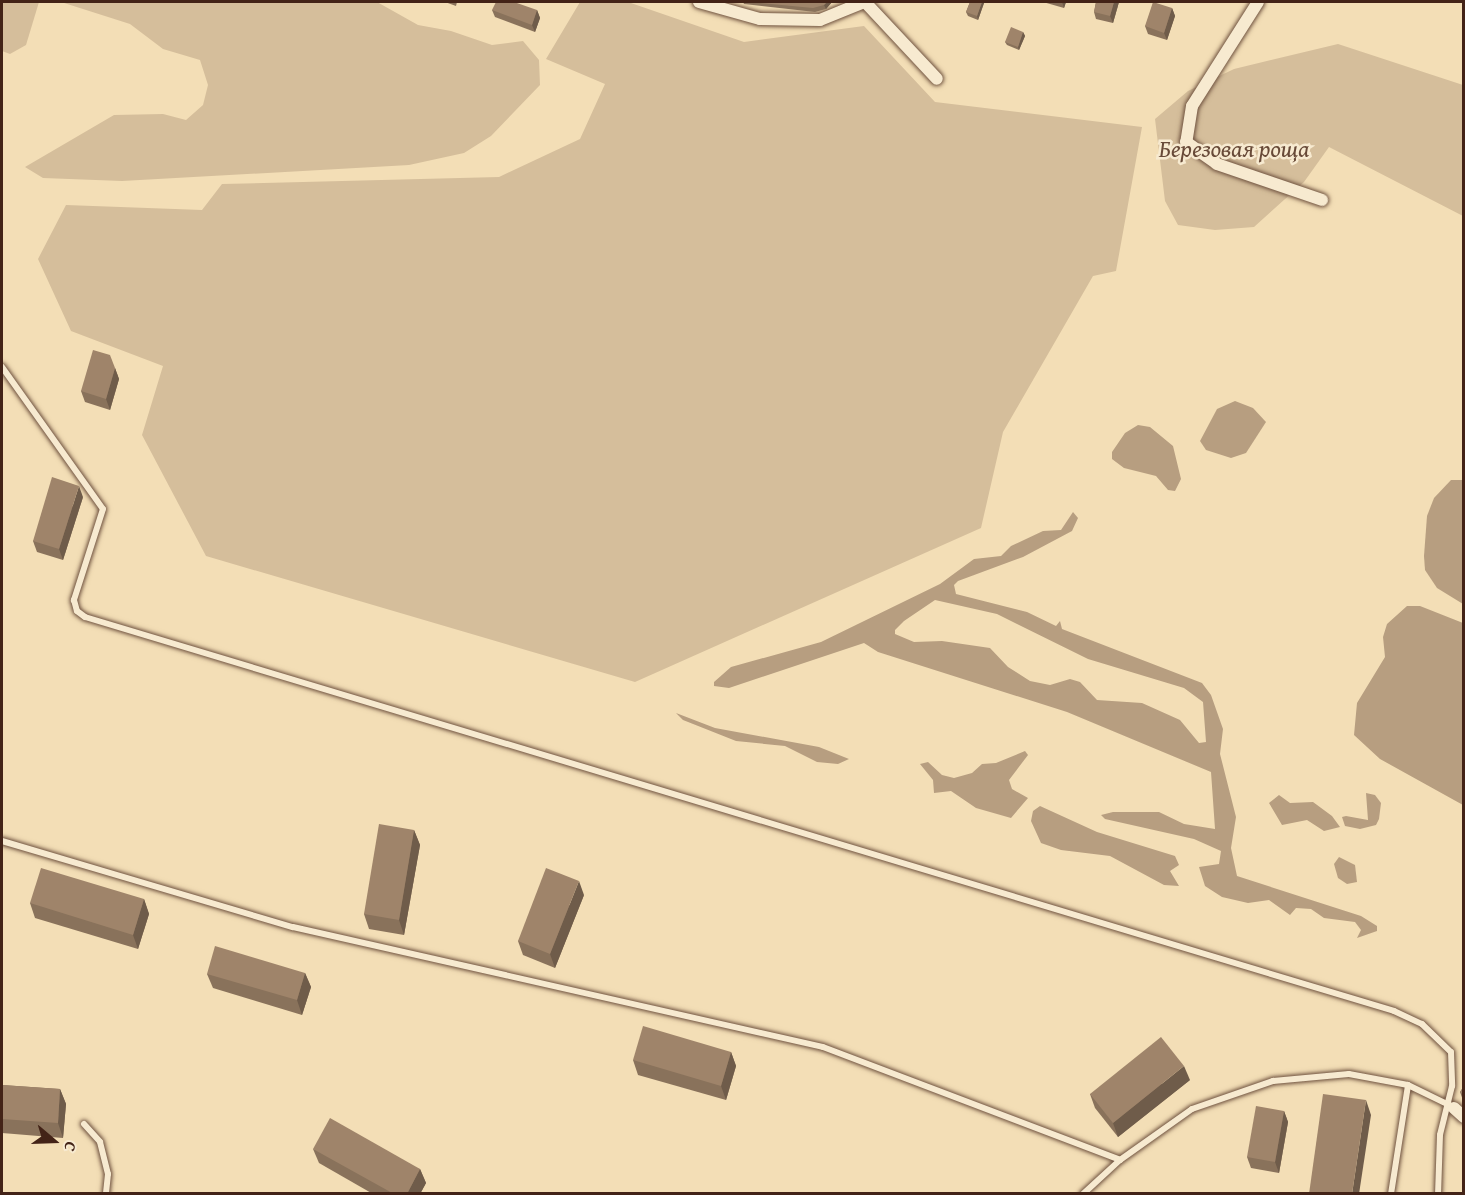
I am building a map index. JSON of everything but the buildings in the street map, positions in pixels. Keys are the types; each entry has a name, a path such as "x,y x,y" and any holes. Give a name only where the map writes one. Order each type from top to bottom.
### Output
{"street":[{"path":"699,2 760,19 820,20 865,2 937,79"},
{"path":"1258,2 1191,106 1185,142 1217,164 1322,200"}],"lane":[{"path":"2,367 103,509 74,600 77,611 85,617 1394,1011 1422,1024 1451,1052 1455,1110 1438,1194"},
{"path":"2,842 293,927 823,1047 1120,1160"},
{"path":"1083,1194 1120,1160 1192,1109 1273,1081 1349,1074 1408,1085 1455,1110"},
{"path":"1391,1194 1408,1085"},
{"path":"84,1124 100,1142 108,1174 106,1194"}],"green space":[{"path":"2,2 39,2 26,45 10,54 2,51"},
{"path":"61,2 377,2 418,25 451,31 492,45 523,41 539,60 540,85 491,136 464,153 409,165 122,181 43,178 25,167 114,115 163,114 186,120 203,105 208,85 200,60 163,49 130,24"},
{"path":"580,2 628,2 744,42 864,26 935,102 1142,127 1116,271 1093,276 1003,432 981,528 635,682 206,556 142,435 163,366 71,331 38,259 66,205 202,210 222,184 499,177 580,139 605,84 546,59"},
{"name":"Березовая роща","path":"1338,44 1463,85 1463,216 1329,147 1304,182 1254,227 1215,230 1178,225 1165,201 1155,119 1188,91 1234,69"}],"shaded area":[{"path":"1235,401 1253,408 1266,422 1246,453 1231,458 1206,450 1200,441 1217,409"},
{"path":"1138,425 1150,427 1173,446 1181,479 1175,491 1168,490 1156,476 1124,468 1112,459 1112,452 1125,433"},
{"path":"1451,480 1463,480 1463,604 1437,588 1425,570 1427,516 1434,498"},
{"path":"1073,512 1078,518 1072,531 1023,557 958,581 954,585 956,594 1027,612 1056,626 1060,621 1062,629 1202,683 1211,695 1223,729 1220,754 1236,817 1231,848 1237,876 1361,916 1377,926 1377,931 1357,938 1361,930 1355,922 1324,918 1311,909 1296,908 1290,915 1269,900 1248,903 1222,897 1205,886 1199,867 1219,864 1221,851 1194,839 1105,819 1101,815 1113,812 1159,812 1184,824 1215,829 1211,772 1067,712 878,652 864,643 729,688 714,686 714,682 731,667 821,642 940,584 974,559 1001,556 1011,546 1043,531 1061,530","holes":["935,600 997,614 1088,659 1184,688 1203,702 1206,742 1199,743 1180,720 1142,703 1097,700 1080,682 1070,679 1050,685 1030,681 1008,667 990,648 942,641 914,642 895,634 895,630 904,621"]},
{"path":"1407,606 1420,606 1463,623 1463,805 1380,759 1354,735 1357,703 1385,657 1383,637 1387,624"},
{"path":"676,713 715,728 819,747 849,759 838,764 817,762 785,746 736,741 683,720"},
{"path":"1025,751 1028,755 1009,780 1012,789 1028,798 1011,818 976,808 951,791 934,793 933,780 920,764 928,762 942,775 954,778 972,773 982,764 996,763"},
{"path":"1366,793 1375,795 1381,803 1376,825 1360,829 1345,826 1342,817 1368,820"},
{"path":"1279,795 1290,803 1313,802 1332,816 1340,827 1324,831 1307,820 1282,825 1269,803"},
{"path":"1040,806 1097,832 1175,856 1179,865 1170,871 1179,886 1164,885 1110,856 1061,850 1041,843 1031,821 1033,811"},
{"path":"1339,857 1355,865 1357,882 1347,884 1338,878 1334,864"}]}
